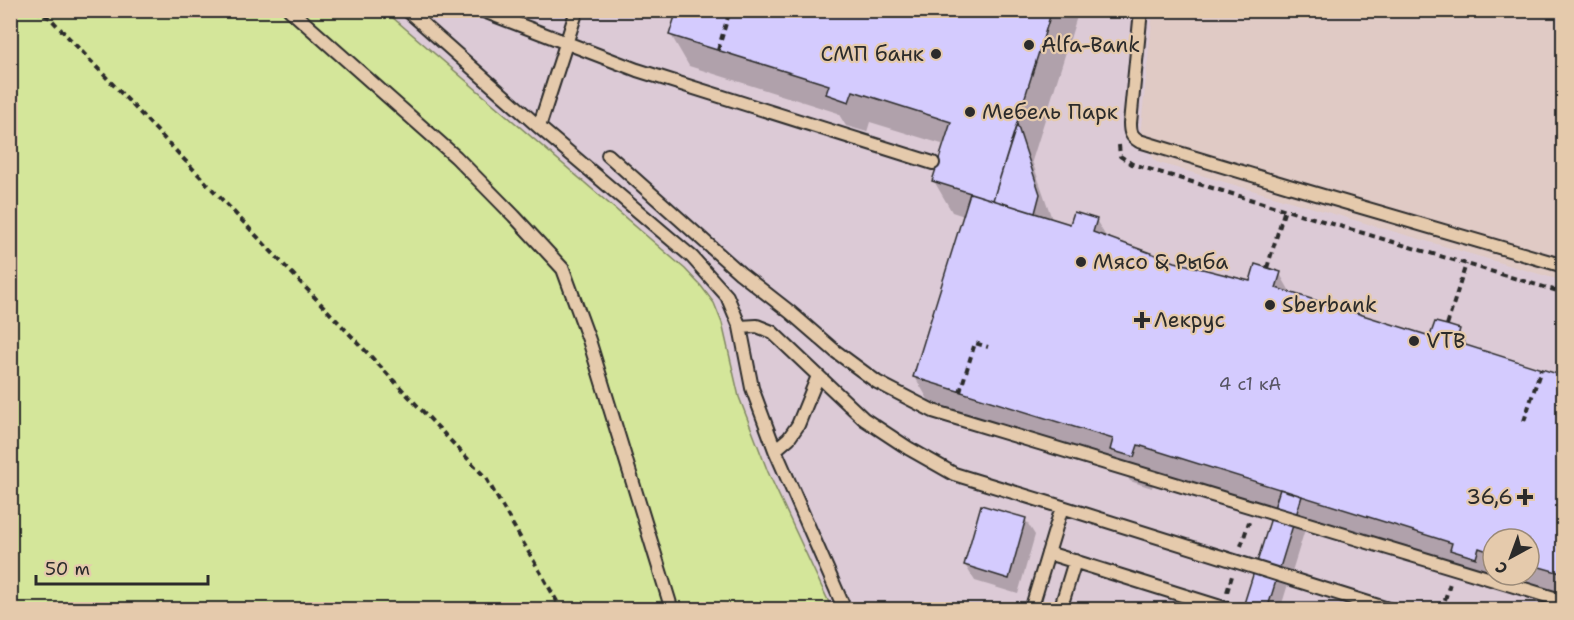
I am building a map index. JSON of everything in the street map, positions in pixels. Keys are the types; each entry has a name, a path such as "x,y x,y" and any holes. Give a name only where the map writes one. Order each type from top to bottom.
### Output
{"lane":[{"path":"290,10 456,157 563,269 589,340 672,609"},
{"path":"407,10 539,127 692,257 727,296 740,327 752,388 775,450 845,609"},
{"path":"481,10 638,70 933,163"},
{"path":"539,127 577,10"},
{"path":"1141,10 1130,123 1133,137 1139,141 1563,266"},
{"path":"608,155 741,273 835,351 877,382 933,411 1563,601"},
{"path":"740,327 757,326 772,332 864,418 908,448 954,474 1391,609"},
{"path":"775,450 789,438 798,425 818,376"},
{"path":"1031,609 1062,507"},
{"path":"1048,553 1230,609"},
{"path":"1060,609 1075,561"}],"path":[{"path":"35,10 50,18 486,478 562,609"},
{"path":"718,50 730,10"},
{"path":"1267,268 1285,209"},
{"path":"1447,325 1466,264"},
{"path":"960,392 975,343 988,347"},
{"path":"1524,422 1541,369"},
{"path":"1442,609 1454,568"}],"shaded area":[{"path":"385,11 1153,11 1140,136 1156,162 1563,281 1563,609 832,609 768,472 739,397 722,323 714,303 685,269"}],"green space":[{"path":"10,11 385,11 685,269 714,303 722,323 739,397 768,472 832,609 11,609"}],"building":[{"name":"Мебель Парк","path":"677,10 1052,10 993,200 932,181 951,122 853,91 849,102 826,94 829,85 669,35"},
{"path":"1017,124 1040,194 1035,213 993,200"},
{"path":"970,193 1070,224 1074,212 1097,219 1093,232 1175,262 1250,281 1255,264 1281,272 1276,288 1430,336 1435,322 1447,325 1460,329 1456,342 1564,376 1564,574 1541,567 1541,527 1481,527 1481,549 1479,548 1476,558 1450,550 1452,543 1138,445 1134,457 1110,450 1113,439 913,377"},
{"path":"1280,489 1302,496 1267,610 1242,610"},
{"path":"981,505 1026,518 1009,579 964,565"}],"place":[{"name":"Alfa-Bank","path":"1029,45"},
{"name":"СМП банк","path":"936,54"},
{"name":"Мебель Парк","path":"970,112"},
{"name":"Мясо & Рыба","path":"1081,262"},
{"name":"Sberbank","path":"1270,305"},
{"name":"Лекрус","path":"1142,320"},
{"name":"VTB","path":"1414,341"},
{"name":"36,6","path":"1525,497"}]}
